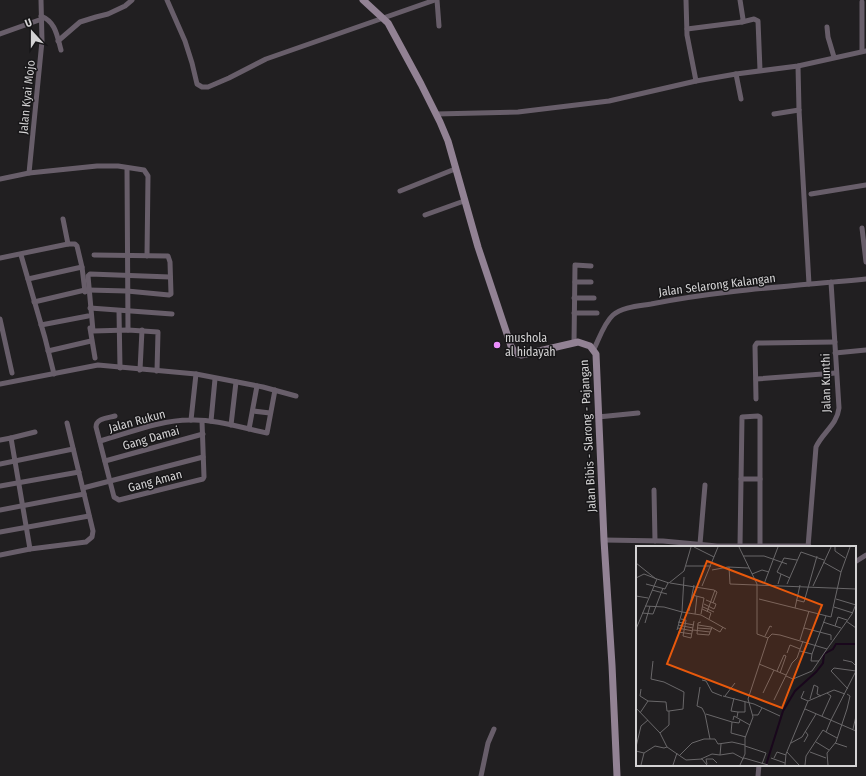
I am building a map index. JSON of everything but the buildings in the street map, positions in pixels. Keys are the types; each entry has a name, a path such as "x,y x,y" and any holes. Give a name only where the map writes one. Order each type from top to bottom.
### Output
{"main road":[{"name":"Jalan Bibis - Slarong - Pajangan","path":"363,0 388,23 405,53 448,141 464,201 504,328 513,350 518,354 526,354 574,343 584,343 594,349 596,358 617,776"}],"street":[{"name":"Jalan Kyai Mojo","path":"29,172 42,41 41,0"},
{"path":"58,41 80,22 108,14 125,6 132,0"},
{"path":"167,0 185,41 192,63 196,84 202,87 208,87 230,78 266,59 435,0 439,26"},
{"path":"686,0 687,29 696,81"},
{"path":"740,0 743,19 742,22"},
{"path":"436,114 518,112 601,102 696,81 760,70 798,66 864,51 862,2"},
{"path":"0,34 42,17 51,21 62,50"},
{"path":"687,29 754,19 758,21 760,70"},
{"path":"827,27 828,37 834,57"},
{"path":"798,66 799,110 809,284"},
{"path":"736,74 741,99"},
{"path":"774,114 799,110"},
{"path":"0,179 29,172 97,166 118,166 144,170 148,176 146,256"},
{"path":"127,168 128,330"},
{"path":"400,192 455,169"},
{"path":"811,194 866,185"},
{"path":"425,215 464,201"},
{"path":"63,219 68,244"},
{"path":"862,228 866,262"},
{"path":"0,258 72,243 77,246 87,290 93,331 156,331 159,333 157,370"},
{"path":"21,254 54,374"},
{"path":"34,302 87,290 127,291 170,295 170,258 168,256 94,255"},
{"path":"574,343 575,265 591,266"},
{"path":"28,279 82,266"},
{"path":"95,358 88,316 88,276 90,274 170,277"},
{"name":"Jalan Selarong Kalangan","path":"594,349 608,320 614,314 622,310 665,301 739,290 866,279"},
{"path":"575,282 591,282"},
{"name":"Jalan Kunthi","path":"809,546 814,454 818,441 833,424 838,413 831,282"},
{"path":"574,298 594,298"},
{"path":"90,308 172,314"},
{"path":"119,310 120,368"},
{"path":"574,313 597,313"},
{"path":"41,325 88,316"},
{"path":"0,319 12,373"},
{"path":"140,370 142,330"},
{"path":"48,351 91,341"},
{"path":"756,399 756,343 835,342"},
{"path":"836,354 866,350"},
{"path":"0,384 95,365 196,374 215,379 257,386 296,396"},
{"path":"756,379 836,373"},
{"path":"191,420 196,374"},
{"path":"211,421 215,379"},
{"path":"231,425 236,382"},
{"path":"249,429 257,386"},
{"path":"253,411 270,413 274,390"},
{"name":"Jalan Rukun","path":"100,441 167,422 191,420 211,421 267,433 270,413"},
{"path":"598,417 638,413"},
{"path":"110,482 96,424 98,421 115,416"},
{"path":"604,540 655,541 663,544 700,544 717,546 740,546 760,546 760,419 758,416 742,418 740,546"},
{"path":"0,510 84,491 110,482 203,457 202,421"},
{"path":"0,555 89,540 93,535 67,423"},
{"path":"0,440 35,432"},
{"name":"Gang Damai","path":"105,462 203,434"},
{"path":"11,438 30,549"},
{"path":"0,464 73,449"},
{"name":"Gang Aman","path":"110,482 114,497 119,500 203,479 203,457"},
{"path":"0,486 79,472"},
{"path":"741,479 760,479"},
{"path":"700,544 705,485"},
{"path":"654,490 655,541"},
{"path":"0,532 26,526 89,516"},
{"path":"856,561 866,555"},
{"path":"481,776 488,744 494,729"},
{"path":"758,776 759,766"}],"place":[{"name":"mushola al hidayah","path":"497,345"}]}
